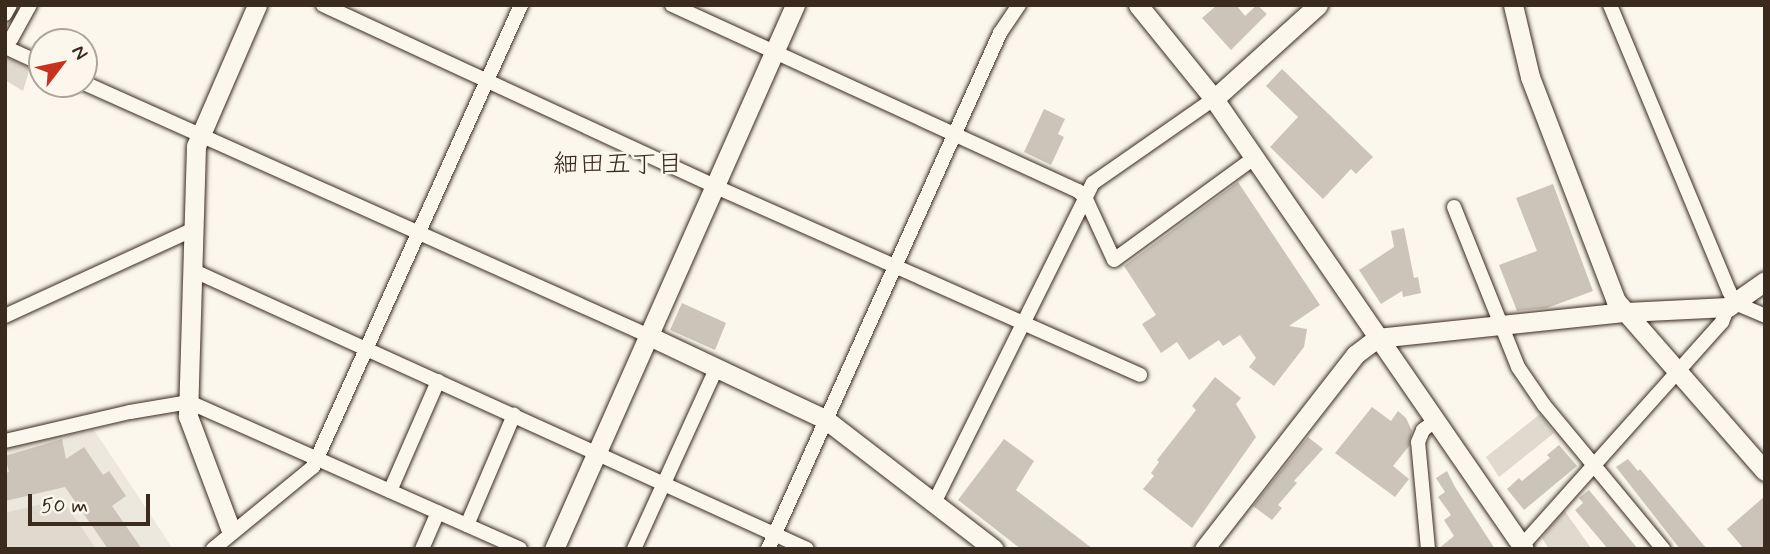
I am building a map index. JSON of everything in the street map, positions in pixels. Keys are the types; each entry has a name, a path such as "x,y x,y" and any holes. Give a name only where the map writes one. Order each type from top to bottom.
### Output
{"street":[{"path":"5,14 10,5"},
{"path":"5,41 11,39 30,5"},
{"path":"229,538 188,416 194,229 200,135 257,5"},
{"path":"323,5 714,186 1140,375"},
{"path":"213,549 313,467 522,5"},
{"path":"672,5 954,133 1085,197 1114,260 1254,158"},
{"path":"554,549 795,5"},
{"path":"771,542 1000,33 1019,5"},
{"path":"1138,5 1214,99 1521,548 1678,373 1722,321 1732,305 1765,281"},
{"path":"934,503 1093,183 1214,99 1318,5"},
{"path":"1610,5 1732,305"},
{"path":"1519,8 1530,76 1616,301 1765,471"},
{"path":"5,47 28,58"},
{"path":"98,89 647,335 825,419 994,549"},
{"path":"1454,206 1512,355 1529,384 1663,549"},
{"path":"5,316 194,229"},
{"path":"192,270 664,483 771,542 807,549"},
{"path":"1203,549 1356,354 1377,338 1626,312 1732,305 1765,316"},
{"path":"634,549 716,369"},
{"path":"390,491 438,381"},
{"path":"5,441 130,412 188,402 520,549"},
{"path":"467,525 514,415"},
{"path":"1429,549 1418,442 1423,430 1435,421"},
{"path":"422,549 438,512"}],"shaded area":[{"path":"5,56 28,67 23,91 5,80"},
{"path":"1540,414 1554,433 1499,477 1486,457"},
{"path":"94,430 173,549 5,549 5,446"},
{"path":"62,499 96,549 5,549 5,513"},
{"path":"1564,510 1590,549 1549,549 1542,538"}],"building":[{"path":"1217,5 1236,5 1245,16 1257,5 1267,14 1231,50 1202,18"},
{"path":"1282,69 1373,157 1356,174 1351,169 1323,199 1270,147 1298,117 1266,86"},
{"path":"1044,109 1065,119 1058,134 1064,137 1051,165 1024,152"},
{"path":"1238,182 1320,305 1289,326 1307,329 1304,347 1274,386 1249,367 1256,358 1240,335 1223,346 1219,340 1189,360 1177,342 1161,353 1142,324 1156,315 1124,266"},
{"path":"1553,184 1593,291 1547,308 1517,311 1499,265 1537,251 1516,198"},
{"path":"1404,228 1414,278 1418,277 1421,293 1403,297 1402,291 1381,304 1359,270 1394,247 1391,231"},
{"path":"682,303 726,323 715,350 670,330"},
{"path":"1215,377 1241,398 1236,404 1256,437 1192,528 1143,489 1154,476 1151,473 1159,462 1157,460 1196,410 1192,406"},
{"path":"1372,407 1391,421 1398,411 1406,418 1412,431 1409,446 1393,466 1409,479 1395,497 1335,453"},
{"path":"1308,437 1323,449 1294,481 1297,483 1278,505 1282,508 1272,520 1253,506"},
{"path":"62,439 66,459 84,447 103,475 109,471 126,496 112,506 142,549 108,549 65,487 5,501 5,473 9,472 5,456"},
{"path":"1004,439 1034,461 1016,490 1093,549 1021,549 958,500"},
{"path":"1559,445 1577,466 1524,510 1507,489 1519,478 1522,481 1550,458 1547,455"},
{"path":"1628,459 1638,471 1640,469 1707,549 1680,549 1616,467"},
{"path":"1447,471 1495,549 1438,549 1454,536 1444,520 1451,515 1438,497 1445,492 1436,478"},
{"path":"1589,490 1638,549 1608,549 1575,510 1583,503 1579,498"},
{"path":"1765,496 1765,549 1744,549 1727,529"}],"district":[{"name":"細田五丁目","path":"618,166"}]}
